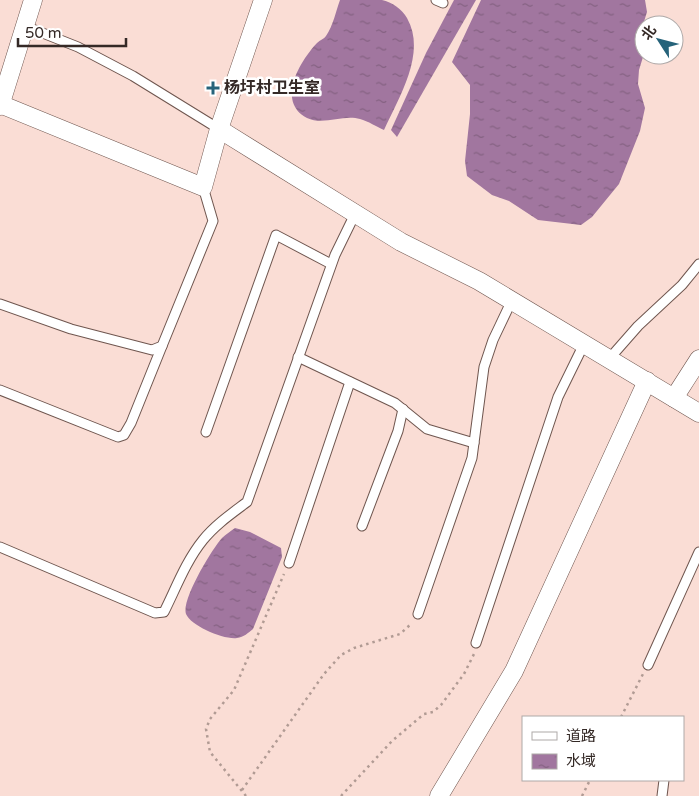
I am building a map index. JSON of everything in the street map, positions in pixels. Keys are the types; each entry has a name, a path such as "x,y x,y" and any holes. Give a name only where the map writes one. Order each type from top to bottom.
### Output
{"street":[{"path":"33,0 0,104 202,188 219,129 263,0"},
{"path":"219,129 401,242 480,281 699,413"},
{"path":"674,398 699,359"},
{"path":"439,796 514,671 647,381"}],"lane":[{"path":"25,26 78,47 133,76 219,129"},
{"path":"0,390 118,437 124,435 131,423 213,221 202,188"},
{"path":"0,547 155,613 164,612 187,565 202,541 219,523 247,502 332,264 355,214"},
{"path":"206,432 276,235 332,264"},
{"path":"609,359 638,326 682,285 699,264"},
{"path":"418,614 472,458 484,368 493,340 512,300"},
{"path":"0,304 107,339 152,350 162,346"},
{"path":"476,643 558,397 584,344"},
{"path":"298,357 403,409 427,429 474,443"},
{"path":"289,563 350,382"},
{"path":"362,526 398,431 403,409"},
{"path":"648,665 699,552"},
{"path":"662,796 664,781"}],"path":[{"path":"246,796 210,752 206,730 210,719 234,690 289,563"},
{"path":"242,790 324,674 342,655 354,648 400,634 408,629 418,614"},
{"path":"341,796 392,741 424,714 433,712 441,705 474,658 476,643"},
{"path":"622,716 648,665"},
{"path":"582,796 590,781"}],"water":[{"path":"340,0 382,0 389,2 400,9 405,15 412,32 414,46 409,75 384,130 366,121 354,118 327,121 313,120 298,111 293,102 292,92 298,70 310,51 328,32"},
{"path":"454,0 476,0 397,137 391,130 426,53"},
{"path":"481,0 645,0 646,15 634,15 634,65 641,65 638,84 645,108 640,131 619,184 592,217 581,225 538,220 509,201 492,195 467,176 465,161 470,114 470,85 452,62"},
{"path":"235,528 250,532 281,548 282,557 253,629 242,637 231,638 208,631 194,623 186,614 186,607 198,575 211,553 222,538"}],"place":[{"name":"杨圩村卫生室","path":"213,88"}]}
